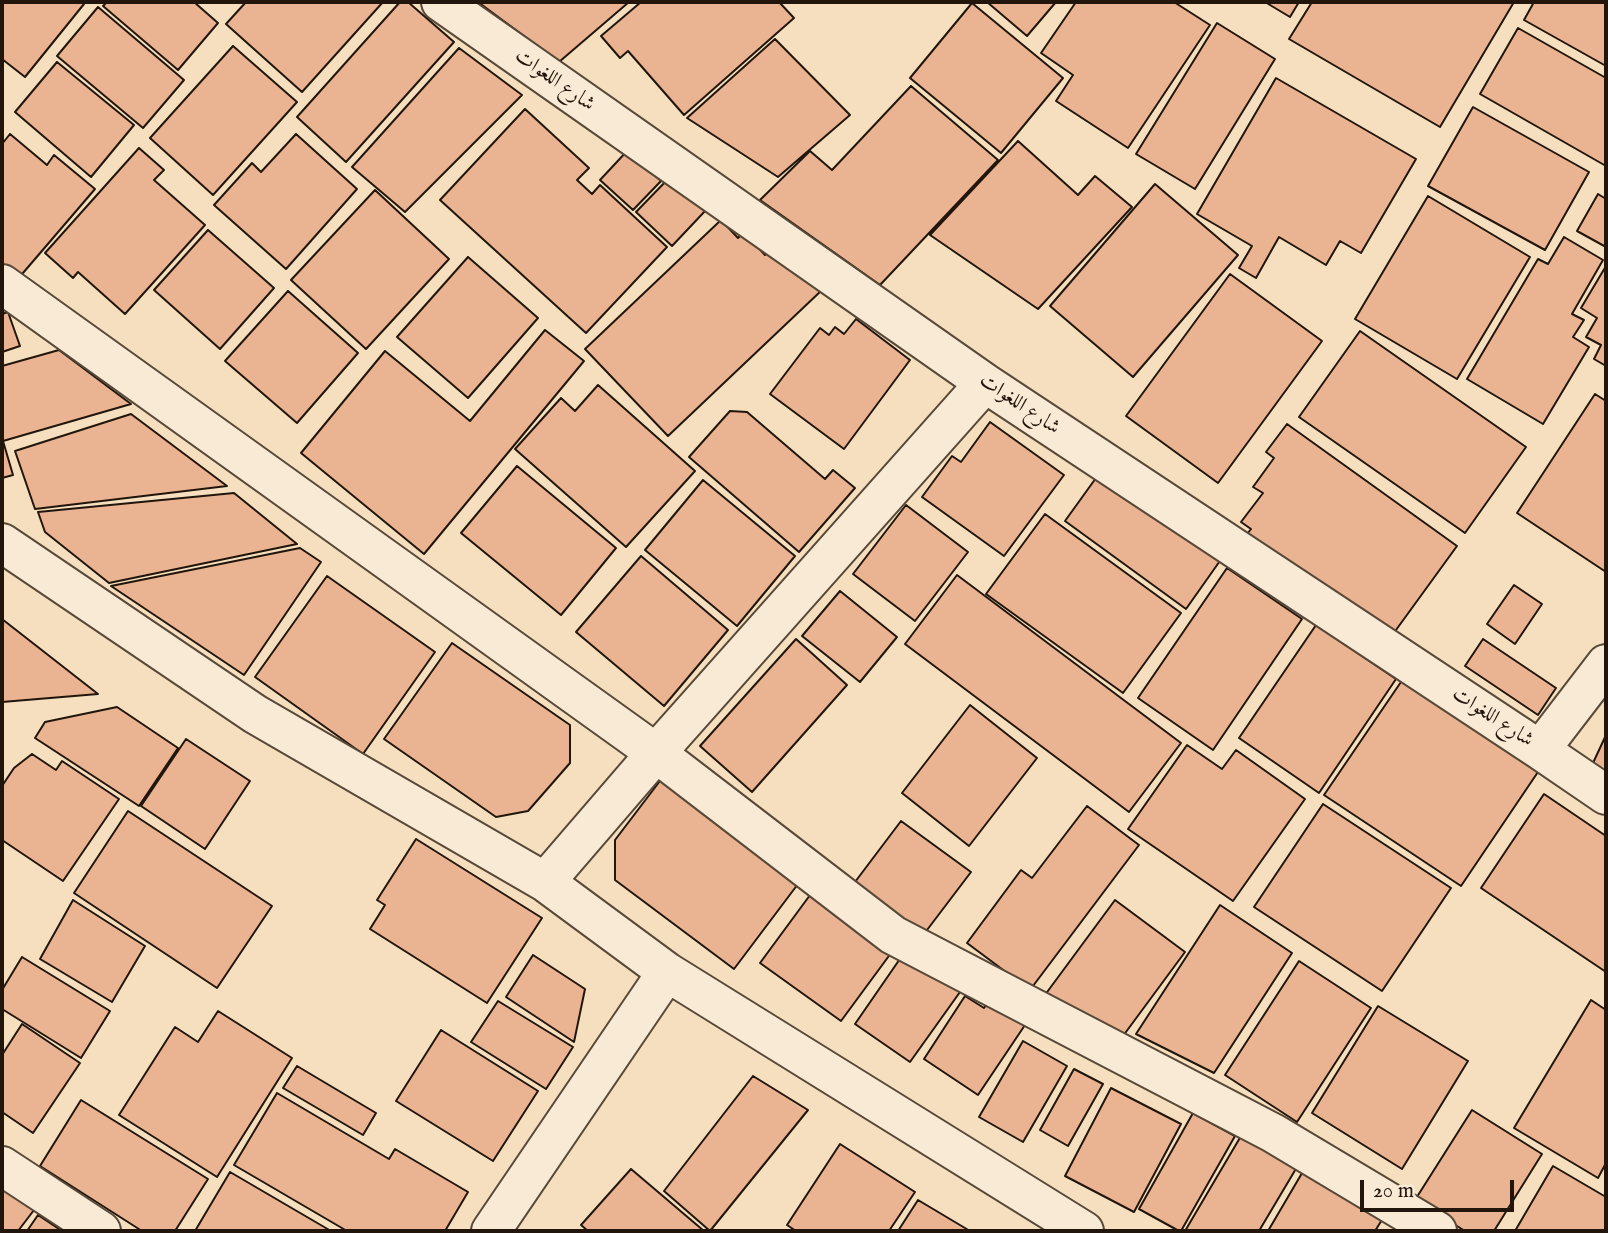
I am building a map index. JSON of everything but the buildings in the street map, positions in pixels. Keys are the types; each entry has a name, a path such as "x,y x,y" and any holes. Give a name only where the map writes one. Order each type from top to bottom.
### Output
{"street":[{"name":"شارع اللغوات","path":"441,2 985,383 1606,795"},
{"path":"2,284 656,753 893,934 1273,1133 1437,1231"},
{"path":"545,882 985,383"},
{"path":"2,544 255,714 545,882 667,972 1084,1231"},
{"path":"1540,750 1606,664"},
{"path":"491,1231 667,972"},
{"path":"2,1166 101,1231"}]}
